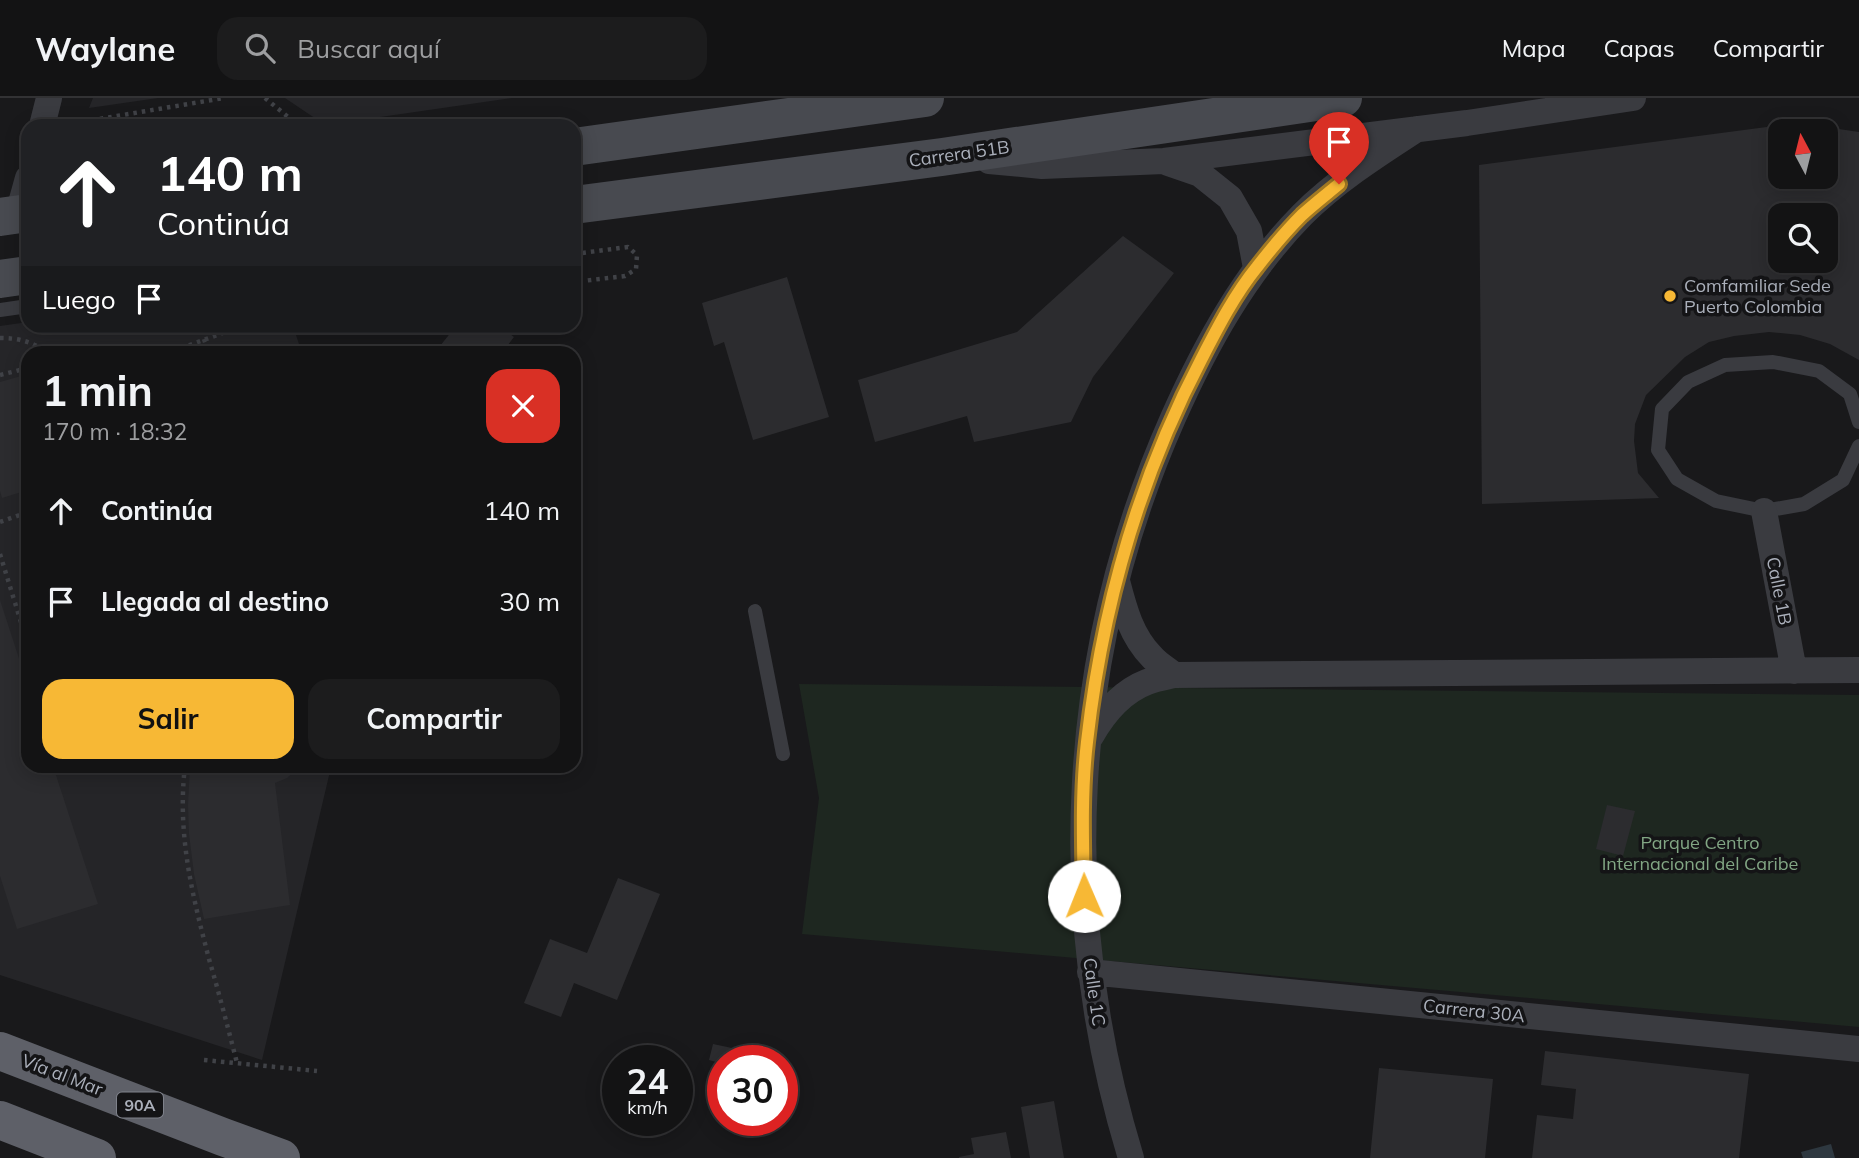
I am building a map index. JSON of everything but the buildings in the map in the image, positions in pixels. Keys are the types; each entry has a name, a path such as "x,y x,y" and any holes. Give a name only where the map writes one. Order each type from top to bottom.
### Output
{"highway":[{"name":"Vía al Mar","path":"0,1051 281,1158"},
{"path":"0,1120 97,1158"}],"main road":[{"path":"581,146 925,98"},
{"name":"Carrera 51B","path":"581,204 942,157 1343,98"},
{"path":"0,279 21,276"}],"street":[{"path":"44,119 49,98"},
{"path":"942,157 1042,166 1164,161 1633,98"},
{"name":"Calle 1C","path":"1131,1158 1101,1045 1090,972 1084,896 1083,833 1087,745 1100,654 1117,577 1136,512 1160,448 1219,326 1256,268 1303,215 1357,168 1417,129"},
{"path":"1164,161 1200,174 1230,198 1249,231 1256,268"},
{"path":"15,215 21,198"},
{"name":"Calle 1B","path":"1764,511 1794,671"},
{"path":"1117,577 1123,606 1134,634 1152,657 1174,675"},
{"path":"1087,745 1101,718 1121,697 1146,682 1174,675 1859,670"},
{"name":"Carrera 30A","path":"1090,972 1859,1049"}],"lane":[{"path":"0,310 21,307"},
{"path":"1859,422 1850,394 1819,371 1773,362 1725,365 1688,382 1662,409 1658,450 1677,479 1716,501 1764,511 1804,504 1843,480 1859,446"},
{"path":"755,611 783,754"}],"path":[{"path":"99,119 224,98"},
{"path":"265,98 290,119"},
{"path":"581,253 628,247 637,255 636,269 625,276 581,281"},
{"path":"186,346 222,333"},
{"path":"0,338 18,339 36,346"},
{"path":"204,339 206,346"},
{"path":"0,375 21,370"},
{"path":"0,522 21,514"},
{"path":"0,554 21,622"},
{"path":"185,773 183,816 190,884 237,1063"},
{"path":"204,1060 317,1071"}],"shaded area":[{"path":"93,98 158,98 89,108"},
{"path":"285,98 512,98 367,119 316,119"},
{"path":"21,323 21,333 295,333 300,346 21,346 21,773 330,773 262,1060 0,975 0,326"},
{"path":"1831,1144 1835,1158 1803,1158 1801,1152"}],"green space":[{"name":"Parque Centro Internacional del Caribe","path":"799,684 1859,695 1859,1027 802,934 819,798"}],"place":[{"name":"Comfamiliar Sede Puerto Colombia","path":"1670,296"}],"route":[{"path":"1084,896 1082,820 1094,688 1108,614 1136,512 1160,448 1219,326 1256,268 1303,215 1339,184"}]}
